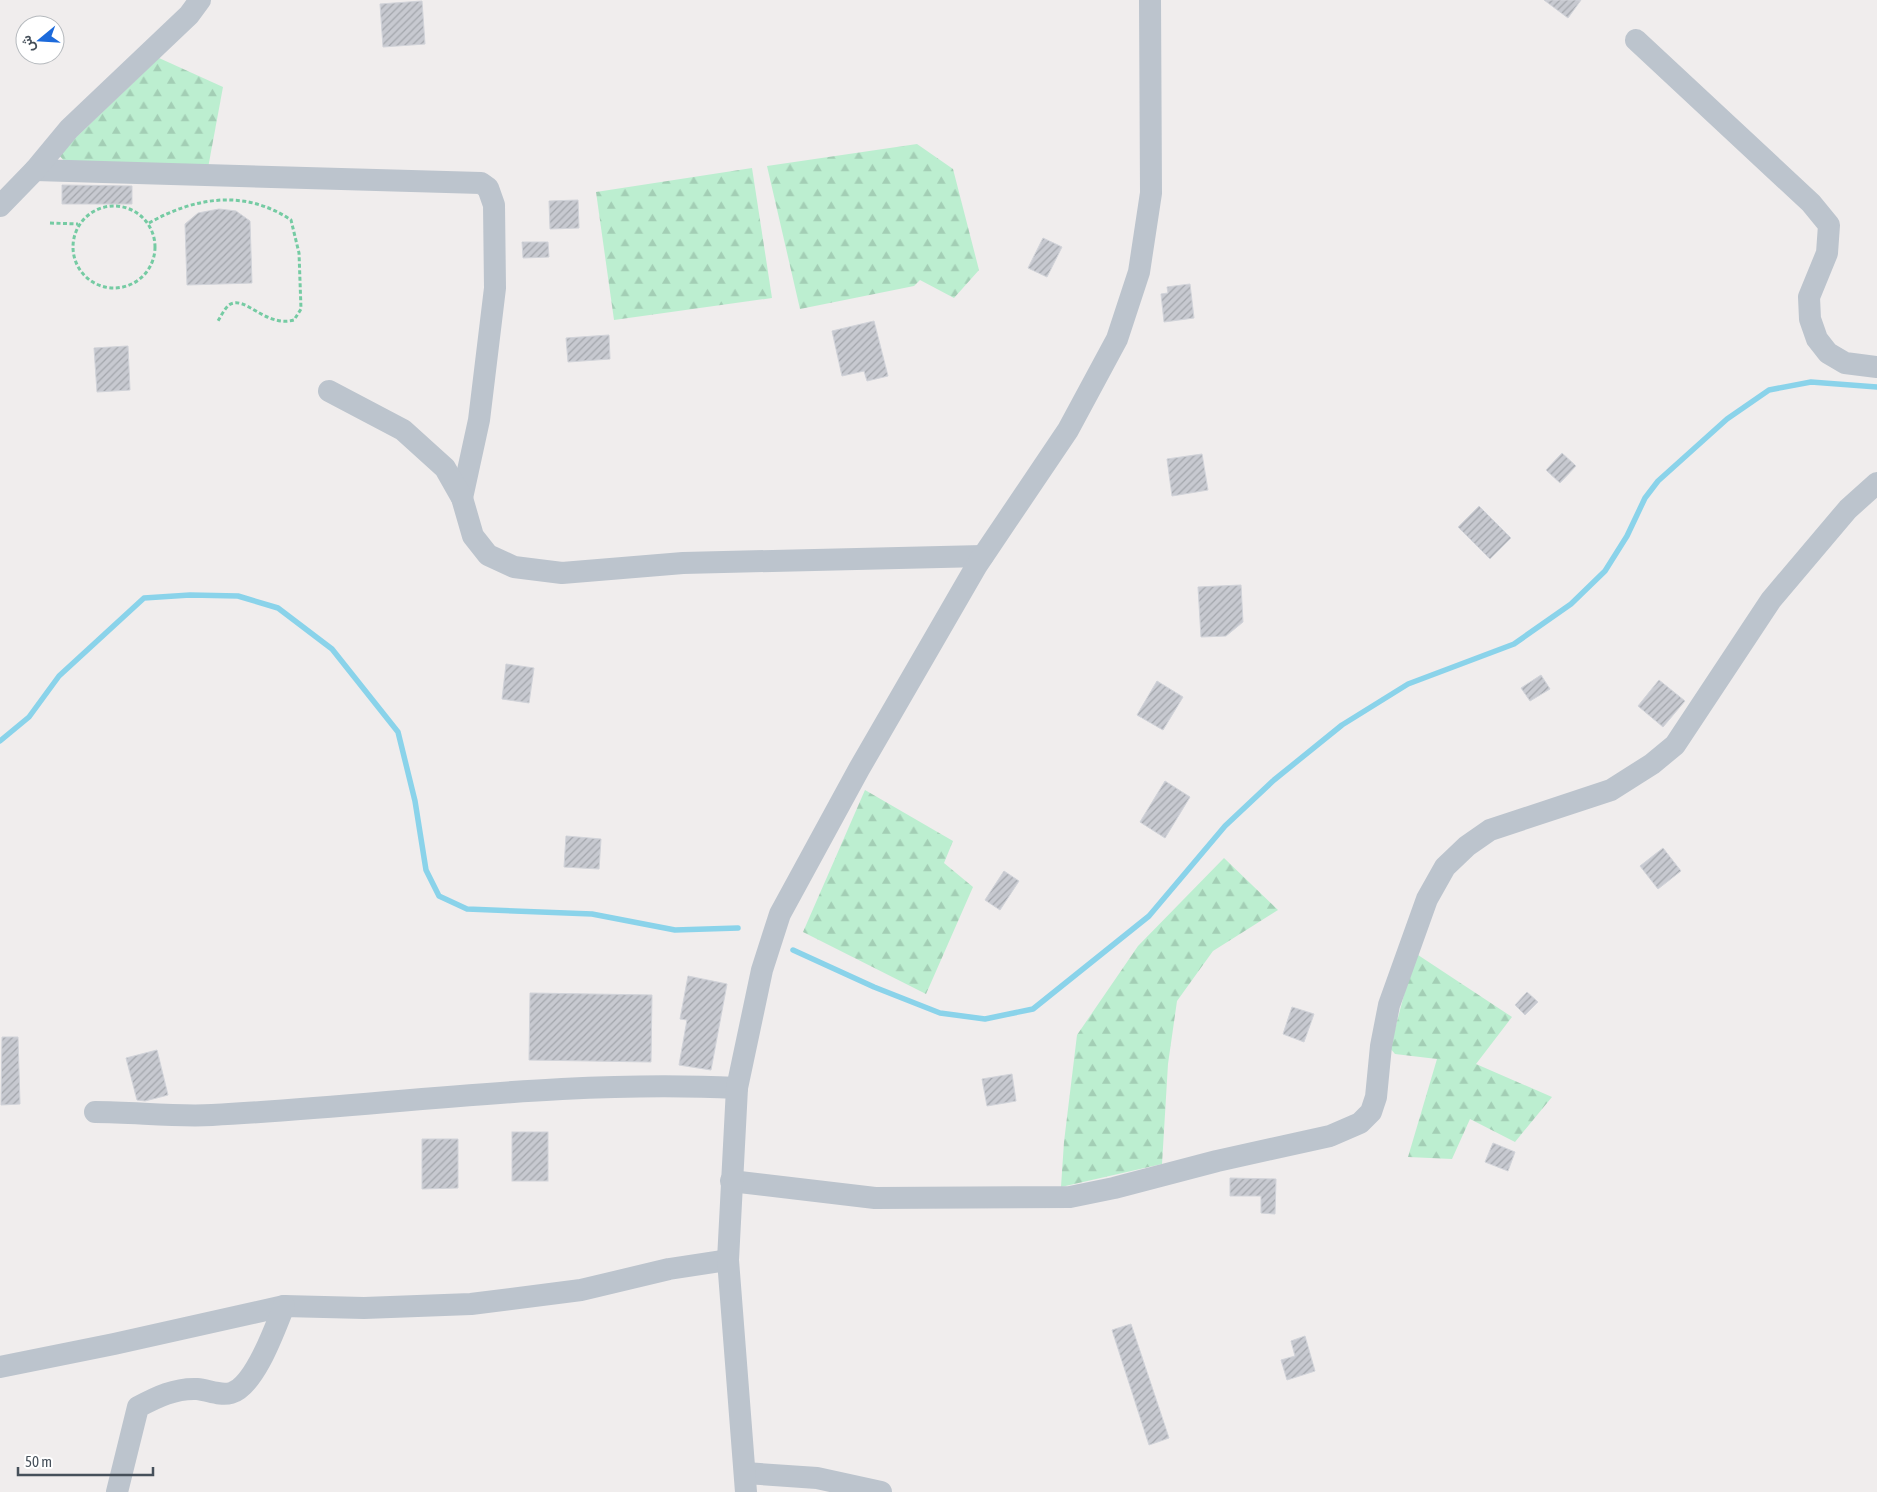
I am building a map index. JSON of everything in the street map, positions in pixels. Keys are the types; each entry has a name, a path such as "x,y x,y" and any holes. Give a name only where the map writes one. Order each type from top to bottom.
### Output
{"street":[{"path":"0,206 35,170 69,129 183,21 200,0"},
{"path":"881,1492 817,1478 745,1483 728,1260 738,1088 762,970 780,914 859,769 983,556 1068,430 1117,339 1139,272 1151,193 1150,0"},
{"path":"1636,40 1810,203 1829,225 1827,253 1809,298 1810,319 1817,338 1828,353 1845,363 1877,367"},
{"path":"35,170 481,183 488,188 494,205 494,288 479,420 462,498"},
{"path":"329,391 403,430 445,468 462,498 473,536 488,554 514,567 562,573 683,563 983,556"},
{"path":"732,1181 875,1198 1070,1197 1330,1136 1360,1123 1371,1112 1376,1098 1389,1005 1427,899 1445,867 1467,846 1490,830 1611,790 1652,764 1675,744 1770,600 1848,509 1877,483"},
{"path":"95,1112 210,1115 538,1091 669,1084 738,1088"},
{"path":"0,1367 284,1306 364,1308 471,1304 581,1290 669,1269 728,1260"},
{"path":"117,1492 138,1407 159,1396 175,1391 196,1389 231,1393 245,1385 264,1353 284,1306"}],"path":[{"path":"149,223 173,209 216,200 250,202 277,210 291,220 299,253 301,309 294,320 284,323 275,322 245,304 237,302 228,305 218,321"},
{"path":"115,205 128,208 140,214 149,223 155,236 156,250 152,264 145,275 133,284 120,288 106,287 93,282 82,273 76,260 73,247 78,224 102,207 115,205"},
{"path":"50,223 78,224"}],"green space":[{"path":"159,58 223,87 208,168 65,162 59,155 68,145"},
{"path":"917,144 953,169 979,270 954,298 920,280 914,286 800,309 767,166"},
{"path":"752,168 772,298 614,320 596,192"},
{"path":"865,790 953,841 944,863 973,887 926,994 803,932"},
{"path":"1224,858 1278,910 1213,951 1177,1001 1168,1064 1162,1164 1061,1187 1064,1142 1077,1035 1138,946"},
{"path":"1415,953 1512,1017 1476,1064 1552,1097 1515,1142 1470,1119 1452,1159 1408,1157 1437,1059 1395,1054 1390,1048"}],"building":[{"path":"1544,0 1581,0 1568,18"},
{"path":"422,1 425,44 383,47 380,4"},
{"path":"62,185 132,186 132,204 62,204"},
{"path":"578,200 579,228 550,229 549,201"},
{"path":"219,209 236,211 250,221 252,283 187,285 185,224 198,213"},
{"path":"1043,238 1062,247 1047,277 1028,268"},
{"path":"522,242 548,242 549,257 523,258"},
{"path":"1190,284 1194,318 1164,322 1161,294 1168,293 1167,287"},
{"path":"874,321 888,376 867,381 864,371 842,376 832,331"},
{"path":"609,335 610,359 568,362 566,338"},
{"path":"128,346 130,390 97,392 94,348"},
{"path":"1562,453 1576,466 1560,483 1546,470"},
{"path":"1202,454 1208,490 1172,496 1167,459"},
{"path":"1479,506 1511,538 1490,559 1458,527"},
{"path":"1241,585 1243,622 1226,636 1201,637 1198,587"},
{"path":"506,664 534,668 529,703 502,699"},
{"path":"1541,675 1550,689 1530,701 1521,688"},
{"path":"1659,680 1685,701 1663,727 1638,706"},
{"path":"1157,681 1183,697 1163,730 1137,715"},
{"path":"1165,781 1190,797 1165,838 1140,822"},
{"path":"566,836 601,839 599,869 564,867"},
{"path":"1663,848 1681,871 1658,889 1640,866"},
{"path":"1004,871 1019,881 1000,910 985,900"},
{"path":"688,976 727,984 711,1070 679,1065 687,1020 680,1019"},
{"path":"1527,992 1538,1002 1525,1015 1515,1005"},
{"path":"530,993 652,995 651,1062 529,1060"},
{"path":"1292,1007 1314,1014 1304,1042 1283,1034"},
{"path":"2,1037 18,1037 20,1104 1,1105"},
{"path":"157,1050 168,1095 145,1101 137,1100 126,1058"},
{"path":"1012,1074 1016,1101 987,1106 982,1079"},
{"path":"512,1132 548,1132 548,1181 512,1181"},
{"path":"422,1139 458,1139 458,1188 422,1189"},
{"path":"1493,1143 1515,1152 1508,1171 1485,1162"},
{"path":"1230,1178 1276,1179 1275,1214 1261,1213 1261,1196 1230,1196"},
{"path":"1131,1324 1169,1438 1149,1445 1112,1330"},
{"path":"1305,1336 1315,1371 1287,1380 1281,1360 1295,1356 1291,1341"}],"waterway":[{"path":"793,950 874,987 940,1013 985,1019 1033,1009 1149,916 1225,826 1274,780 1342,725 1408,684 1514,644 1571,604 1605,571 1627,536 1645,498 1658,481 1727,419 1769,390 1811,382 1877,387"},
{"path":"0,741 29,717 59,676 144,598 190,595 238,596 278,608 332,649 398,732 415,801 426,870 439,896 467,909 592,914 675,930 738,928"}]}
